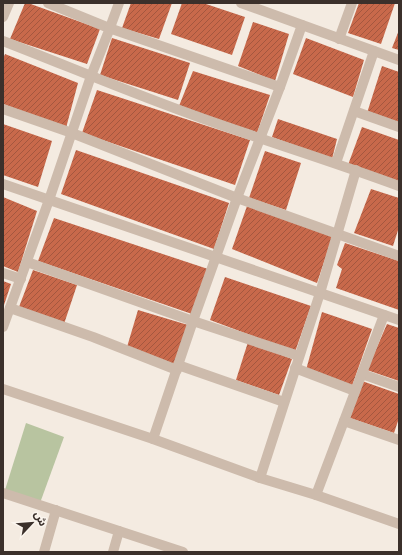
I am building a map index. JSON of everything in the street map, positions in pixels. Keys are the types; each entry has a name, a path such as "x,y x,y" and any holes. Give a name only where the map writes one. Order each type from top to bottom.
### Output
{"street":[{"path":"3,17 9,3"},
{"path":"48,3 109,28 280,87"},
{"path":"3,327 49,200 91,76 119,3"},
{"path":"241,3 399,60"},
{"path":"338,39 352,3"},
{"path":"153,440 177,367 237,198 261,138 302,25"},
{"path":"3,41 91,76 204,118 399,186"},
{"path":"336,163 374,51"},
{"path":"3,109 72,133 237,198 399,256"},
{"path":"354,111 399,127"},
{"path":"260,478 320,293 356,170"},
{"path":"3,184 399,320"},
{"path":"27,262 193,321 299,356"},
{"path":"3,273 21,279"},
{"path":"10,308 177,367 284,402"},
{"path":"316,495 384,315"},
{"path":"295,368 355,391"},
{"path":"362,374 399,387"},
{"path":"3,389 260,478 316,495 399,524"},
{"path":"344,422 399,440"},
{"path":"3,492 184,552"},
{"path":"44,552 56,510"},
{"path":"113,552 119,531"}],"green space":[{"path":"26,423 64,437 40,503 5,490"}],"building":[{"path":"25,3 100,29 87,64 10,39"},
{"path":"131,3 172,3 159,39 122,28"},
{"path":"182,3 203,3 245,17 232,55 171,34"},
{"path":"359,3 395,3 381,44 348,33"},
{"path":"253,22 289,34 275,81 238,66"},
{"path":"399,30 399,50 392,48"},
{"path":"112,38 190,63 178,100 100,75"},
{"path":"306,38 364,60 353,97 293,74"},
{"path":"5,54 78,83 66,128 3,104 3,59"},
{"path":"382,66 399,72 399,123 367,113"},
{"path":"193,71 270,95 257,133 179,106"},
{"path":"97,90 250,140 235,185 82,133"},
{"path":"278,119 337,139 332,159 272,137"},
{"path":"3,124 52,141 38,187 3,175"},
{"path":"362,127 399,140 399,182 348,165"},
{"path":"76,150 229,203 214,249 61,194"},
{"path":"265,151 301,163 286,210 249,198"},
{"path":"371,189 399,198 399,227 393,246 354,233"},
{"path":"3,197 37,211 18,272 3,266"},
{"path":"247,206 333,235 317,283 232,249"},
{"path":"54,218 208,269 192,314 38,261"},
{"path":"345,243 399,261 399,310 336,288 342,269 337,265"},
{"path":"33,270 77,285 64,324 19,307"},
{"path":"225,277 311,306 295,352 210,320"},
{"path":"3,281 11,284 3,308"},
{"path":"138,310 188,325 174,365 127,347"},
{"path":"322,312 372,329 352,386 306,370"},
{"path":"387,324 399,328 399,381 367,370"},
{"path":"248,342 292,359 279,395 236,380"},
{"path":"362,381 399,394 399,418 394,433 350,418"}]}
